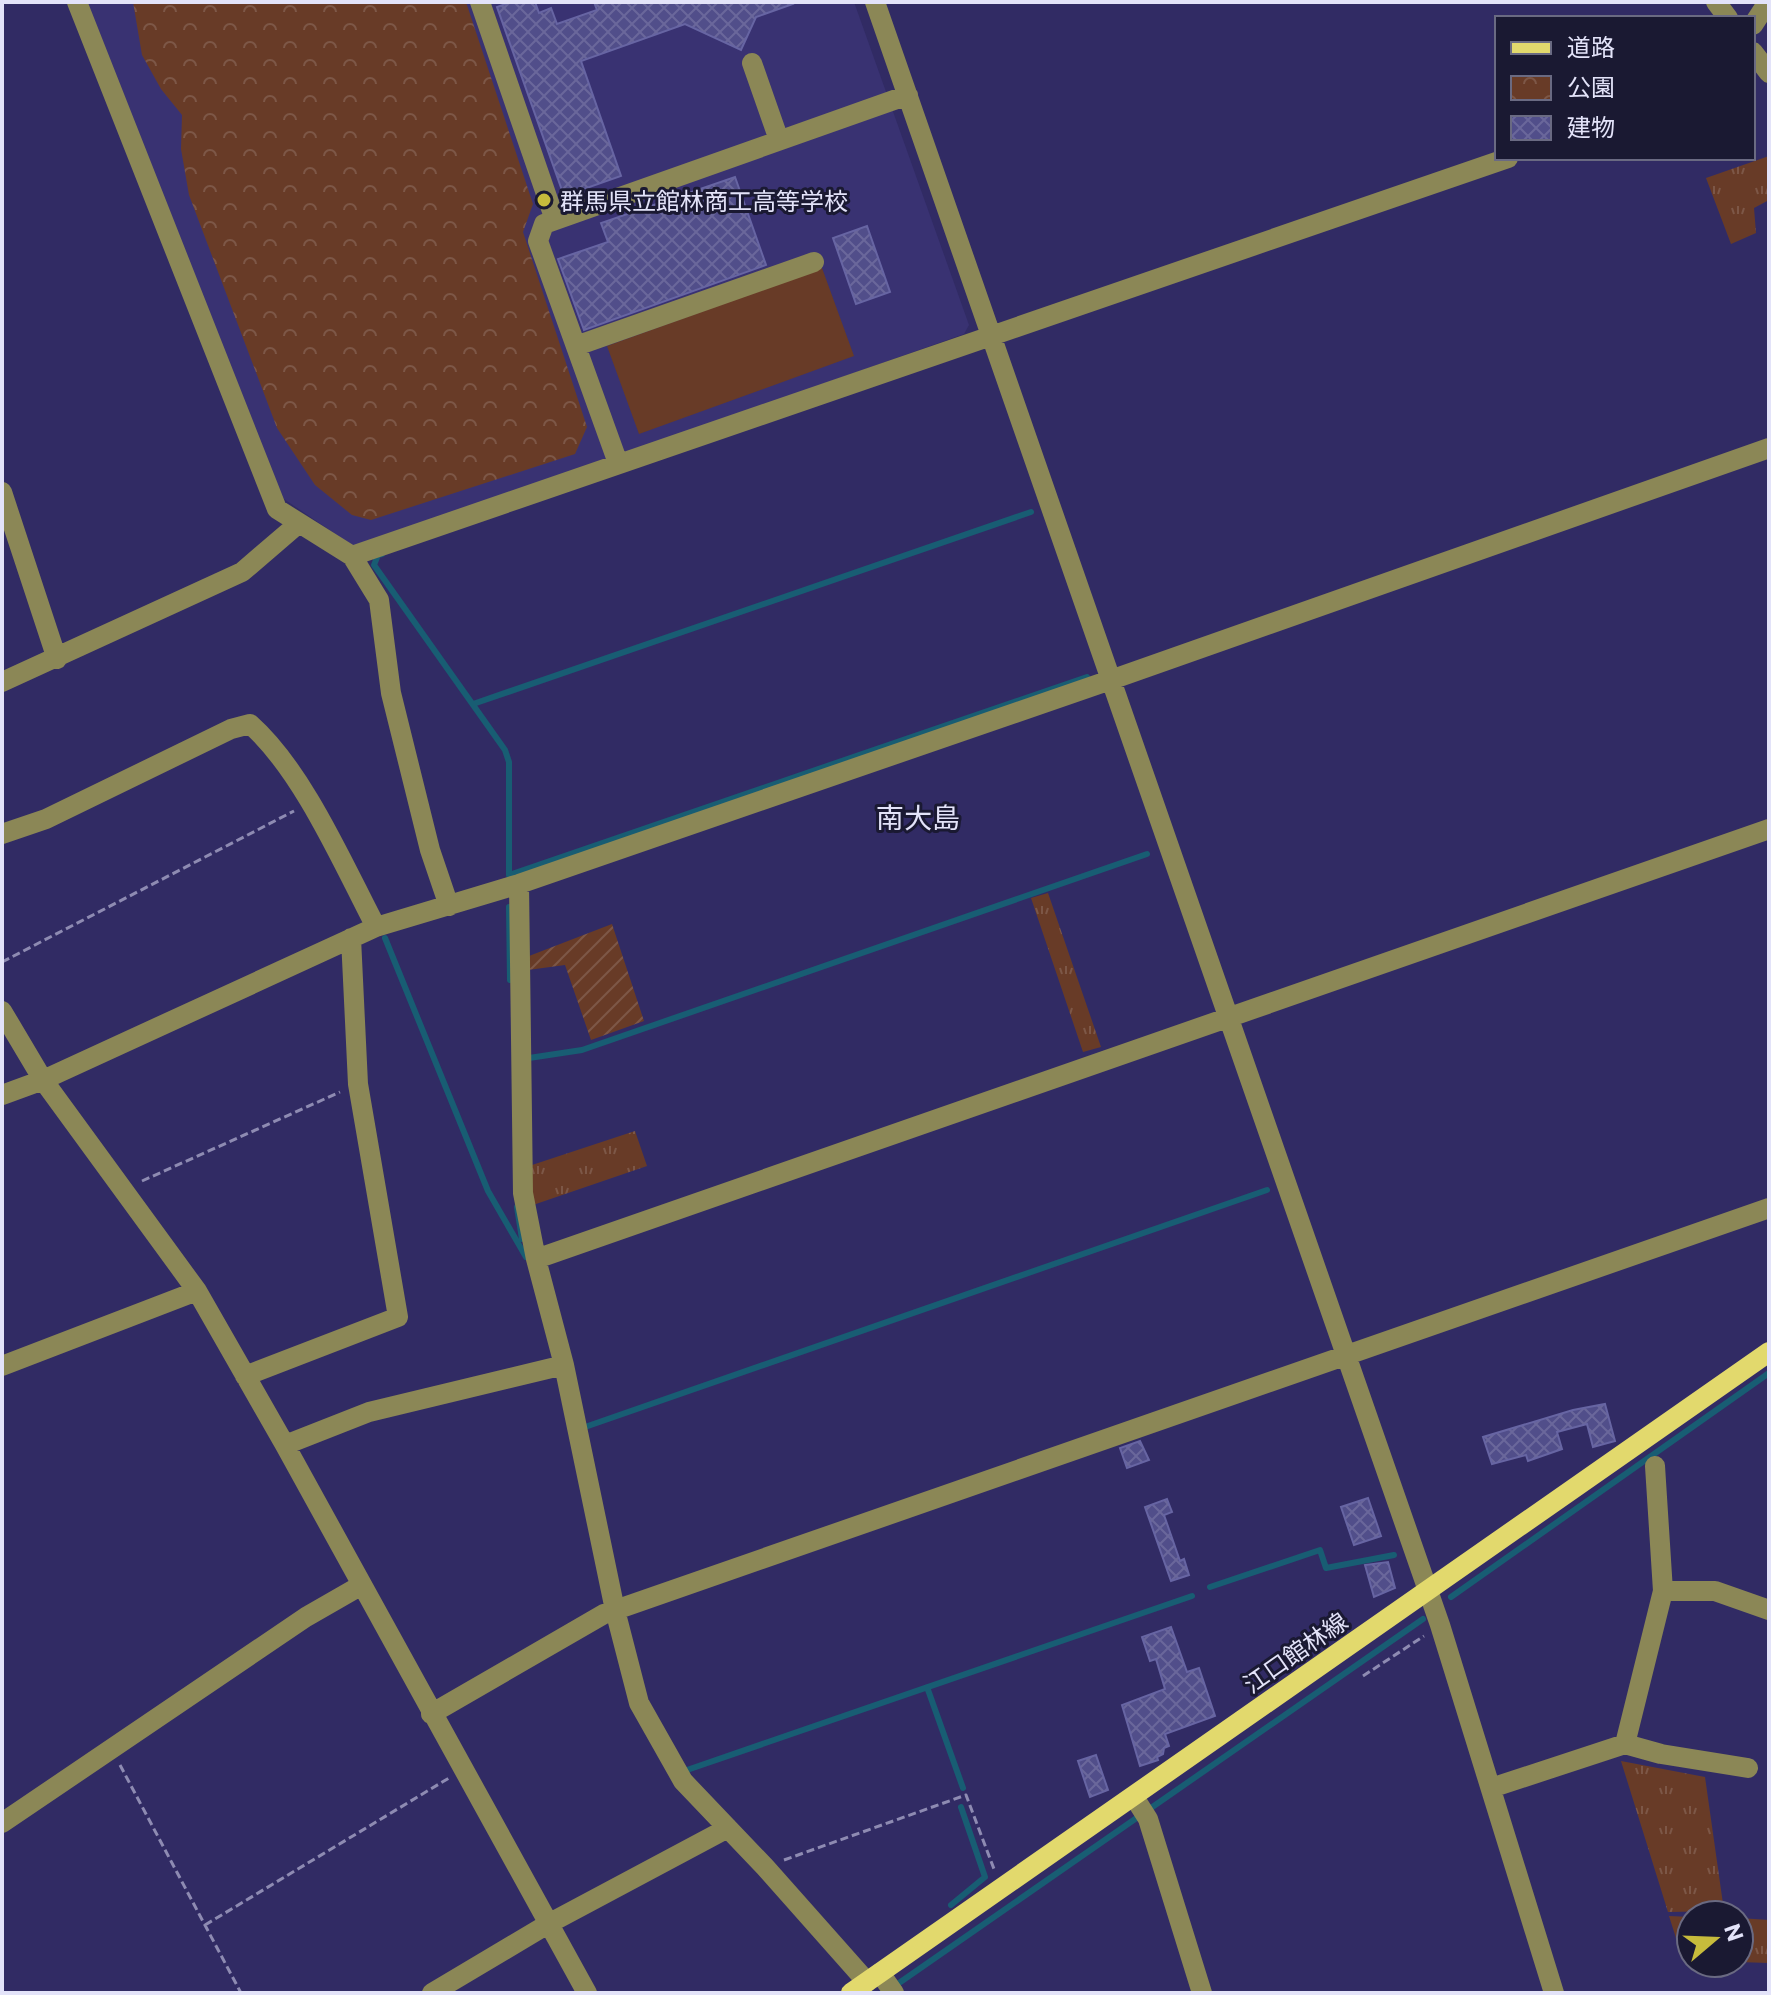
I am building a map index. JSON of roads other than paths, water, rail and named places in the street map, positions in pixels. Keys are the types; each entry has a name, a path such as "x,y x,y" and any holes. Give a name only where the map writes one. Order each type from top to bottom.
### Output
{"main road":[{"name":"江口館林線","path":"866,1982 1769,1352"}],"street":[{"path":"77,2 277,509 352,556 379,600 391,693 430,850 449,906"},
{"path":"480,2 555,220"},
{"path":"875,2 1428,1589 1554,1993"},
{"path":"1755,22 1768,2"},
{"path":"752,63 779,140"},
{"path":"618,463 538,241 544,224 908,95"},
{"path":"352,556 1502,160"},
{"path":"576,346 814,262"},
{"path":"2,1095 43,1080 376,927 519,884 1110,681 1769,448"},
{"path":"2,492 57,659"},
{"path":"2,682 242,572 298,524"},
{"path":"2,834 46,819 231,729 250,724 269,741 309,803 376,927"},
{"path":"536,1259 1769,829"},
{"path":"519,884 523,1193 536,1259 564,1365 615,1610 639,1703 683,1781 765,1867 866,1982 894,1993"},
{"path":"245,1376 398,1317 358,1084 351,938"},
{"path":"2,1011 43,1080 197,1291 587,1993"},
{"path":"431,1714 615,1610 1769,1208"},
{"path":"2,1366 197,1291"},
{"path":"285,1445 369,1412 564,1365"},
{"path":"1625,1744 1663,1591 1655,1466"},
{"path":"2,1823 306,1617 360,1586"},
{"path":"1663,1591 1715,1591 1769,1610"},
{"path":"1491,1788 1625,1744 1661,1754 1748,1768"},
{"path":"1134,1797 1148,1819 1202,1993"},
{"path":"432,1993 548,1924 728,1828"}],"waterway":[{"path":"473,704 1031,512"},
{"path":"382,554 378,555 374,565 505,750 509,762 509,875 1087,677"},
{"path":"529,1058 582,1050 1147,854"},
{"path":"509,907 510,980"},
{"path":"385,938 488,1191 526,1257"},
{"path":"585,1427 1267,1190"},
{"path":"517,1207 522,1239"},
{"path":"1451,1597 1769,1373"},
{"path":"1210,1587 1320,1550 1326,1568 1394,1555"},
{"path":"687,1770 1192,1596"},
{"path":"899,1983 1423,1619"},
{"path":"927,1687 963,1788"},
{"path":"951,1905 985,1877 961,1807"}],"place":[{"name":"群馬県立館林商工高等学校","path":"544,200"}],"district":[{"name":"南大島","path":"918,817"}]}
